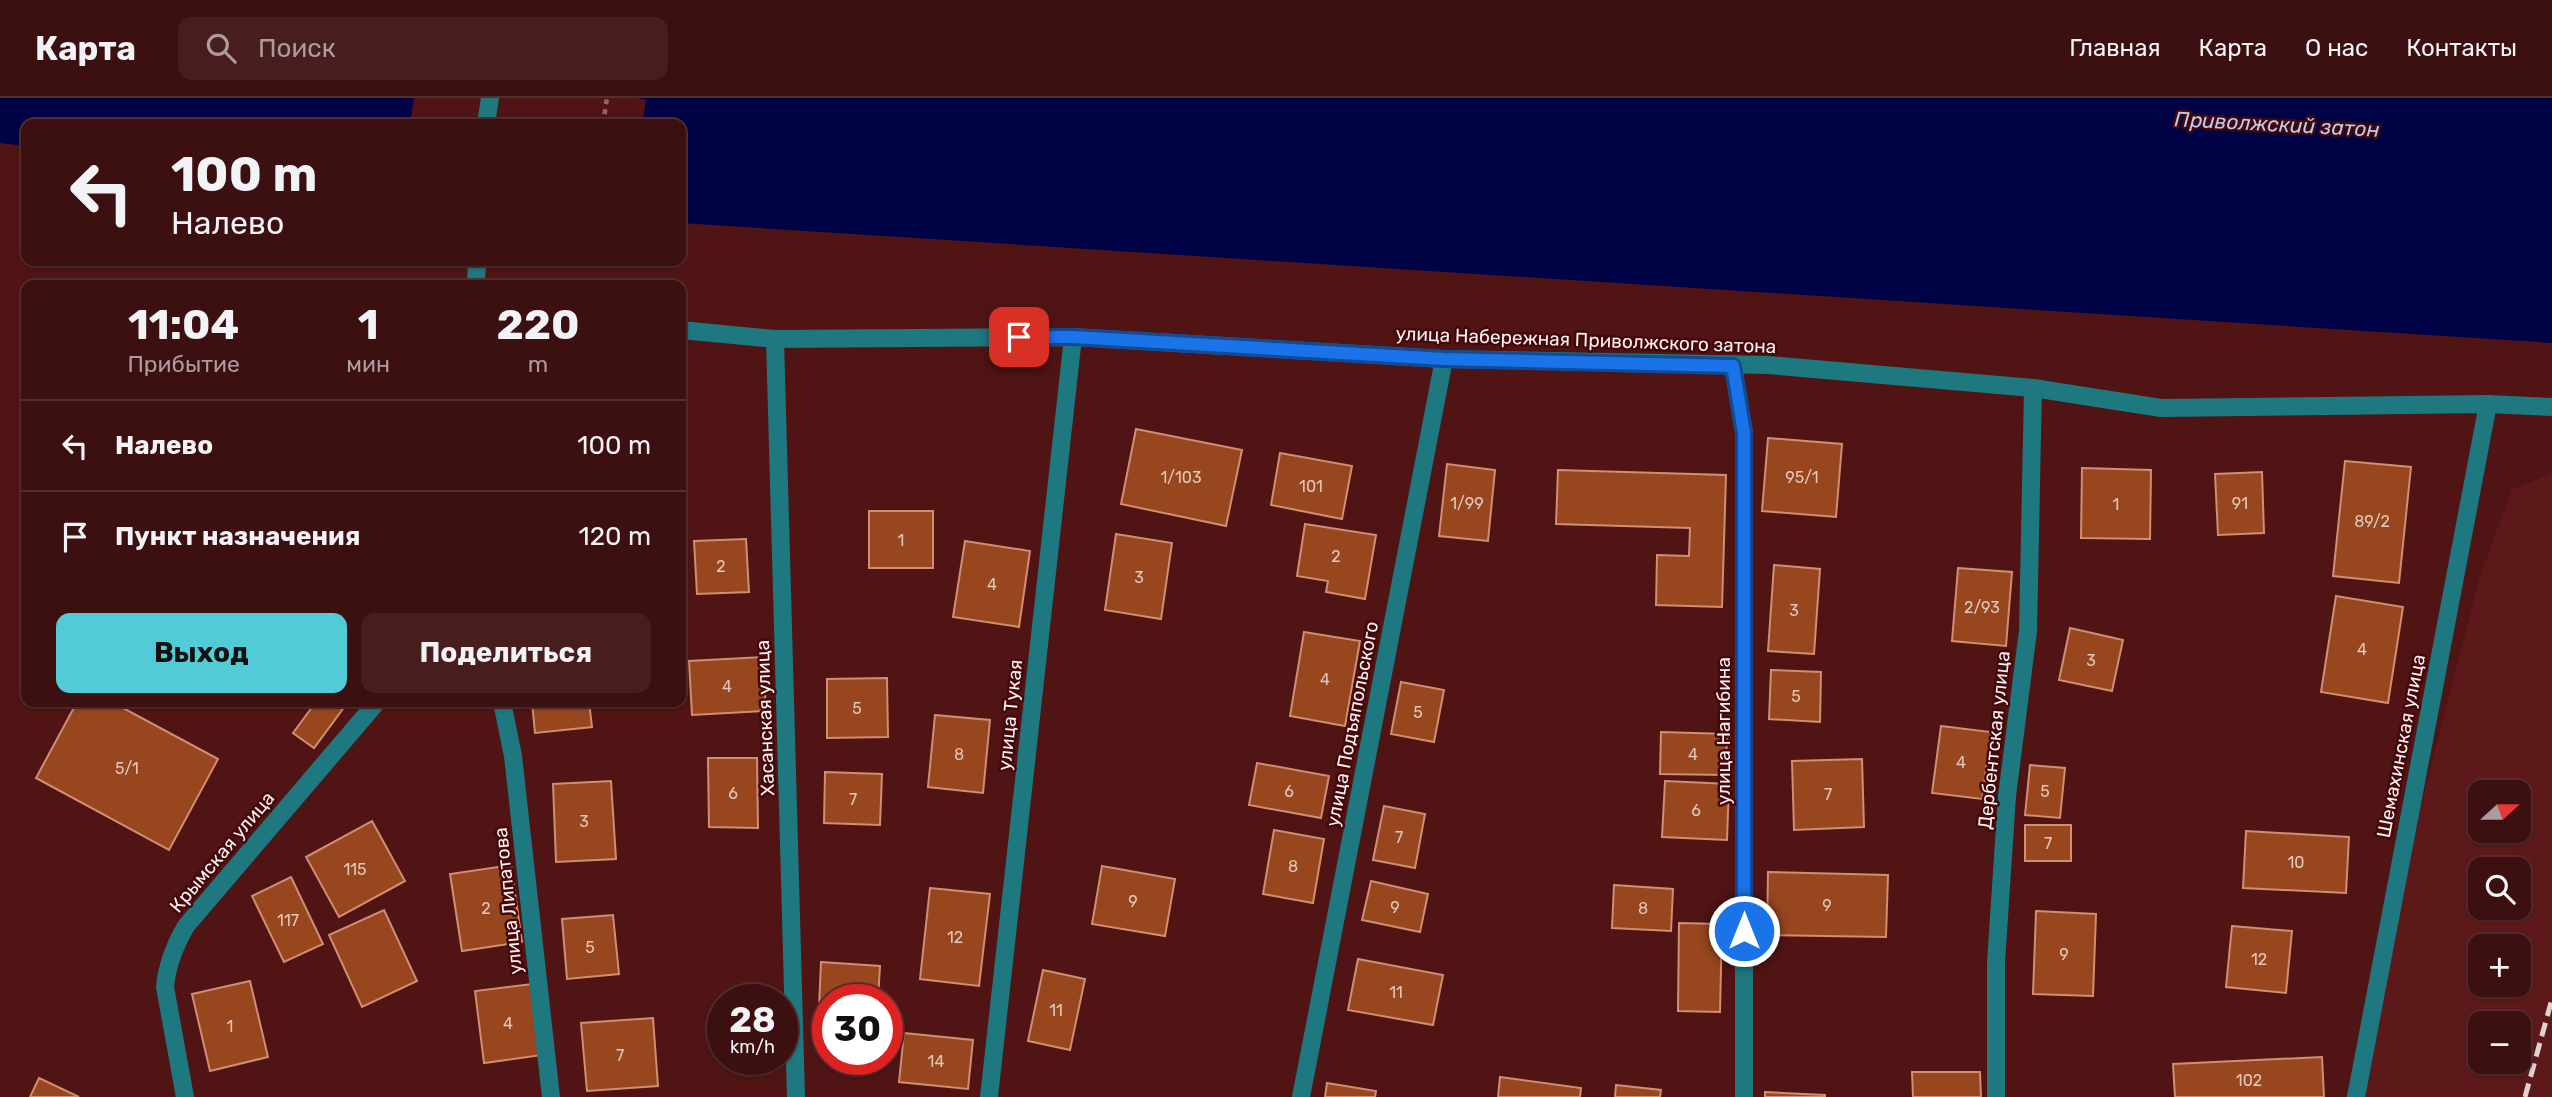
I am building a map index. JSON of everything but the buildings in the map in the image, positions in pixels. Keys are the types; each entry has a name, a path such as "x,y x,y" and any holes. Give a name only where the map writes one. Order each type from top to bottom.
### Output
{"street":[{"path":"487,119 491,98"},
{"name":"улица Набережная Приволжского затона","path":"686,330 775,339 1073,337 1444,359 1768,365 2033,388 2161,408 2488,404 2552,407"},
{"name":"улица Тукая","path":"989,1097 1073,337"},
{"name":"Хасанская улица","path":"775,339 796,1097"},
{"name":"улица Подъяпольского","path":"1301,1097 1444,359"},
{"name":"улица Нагибина","path":"1733,366 1744,433 1744,1097"},
{"name":"Дербентская улица","path":"1996,1097 1996,962 2006,809 2028,631 2033,388"},
{"name":"Шемахинская улица","path":"2356,1097 2488,404"},
{"name":"Крымская улица","path":"185,1097 165,987 166,972 177,941 186,926 373,707"},
{"name":"улица Липатова","path":"503,707 513,756 551,1097"}],"path":[{"path":"604,119 607,98"}],"shaded area":[{"path":"2552,473 2552,1097 2346,1097 2480,576 2512,490"}],"water":[{"path":"0,98 414,98 411,119 21,119 21,145 0,143"},
{"name":"Приволжский затон","path":"637,98 2552,98 2552,343 686,223 686,119 643,119 646,100"}],"railway":[{"path":"2525,1097 2552,999"}],"route":[{"path":"1019,337 1073,337 1444,359 1733,366 1744,433 1744,931"}]}
